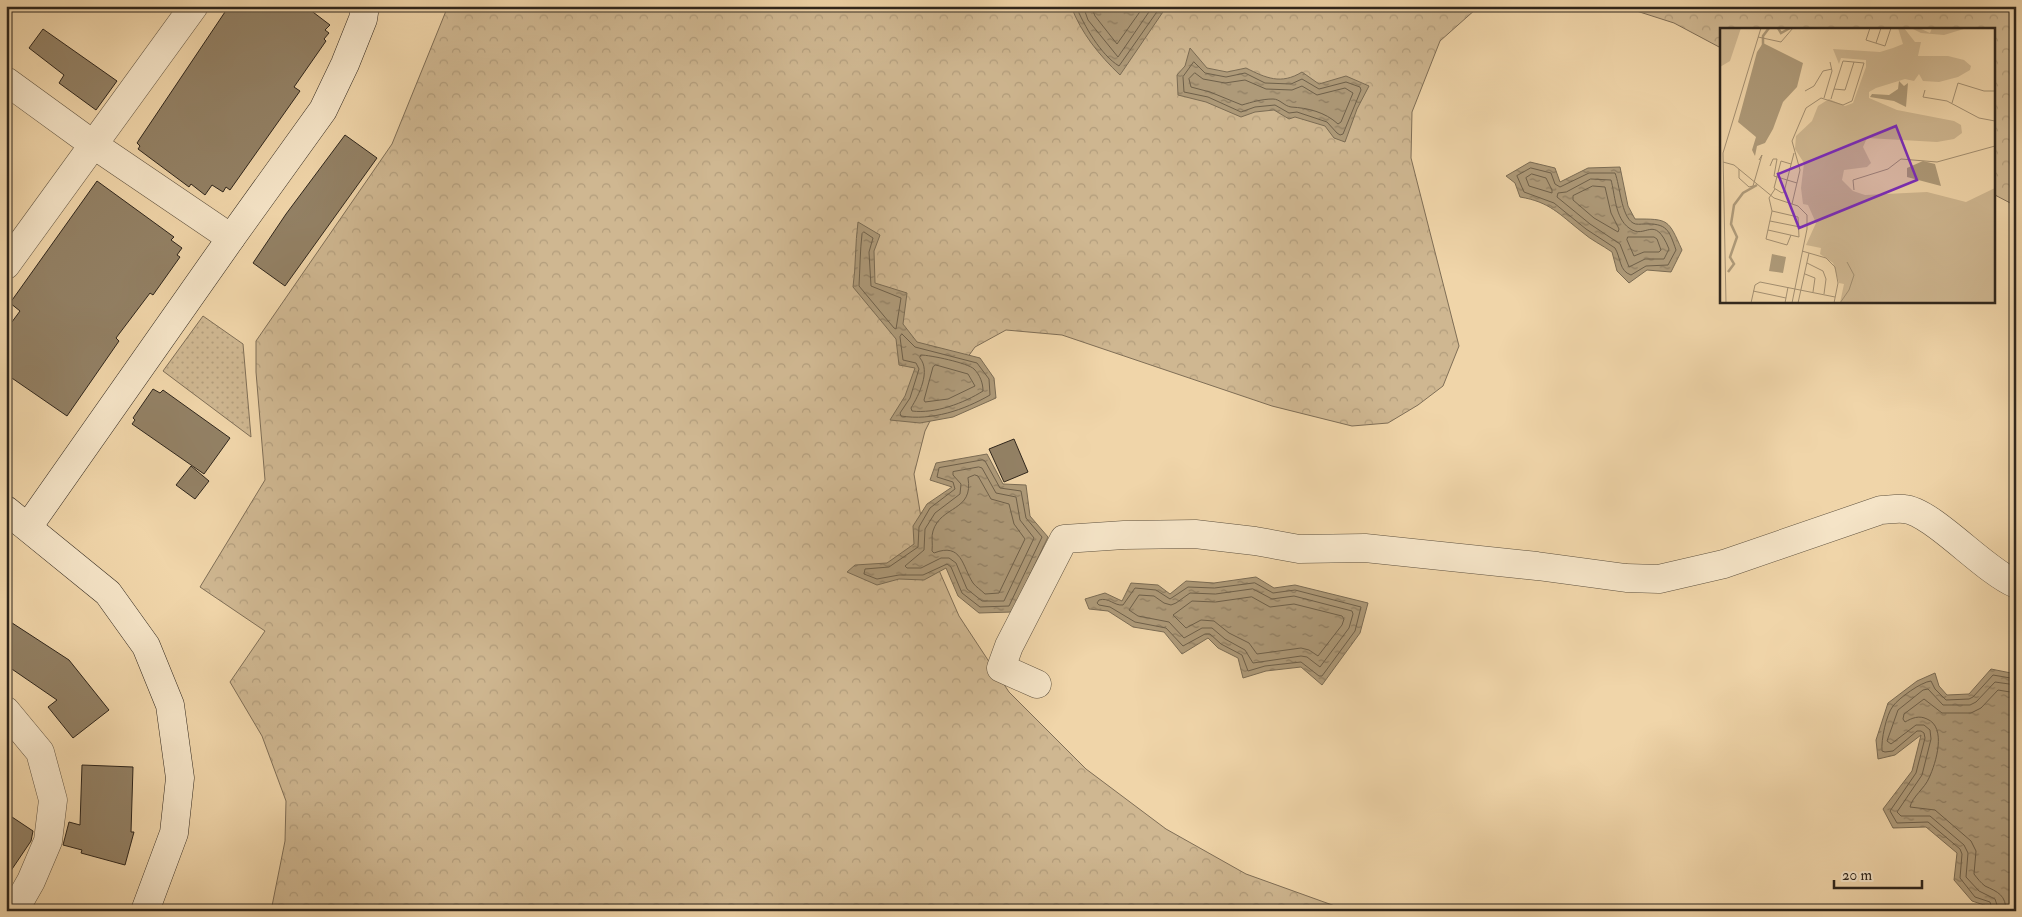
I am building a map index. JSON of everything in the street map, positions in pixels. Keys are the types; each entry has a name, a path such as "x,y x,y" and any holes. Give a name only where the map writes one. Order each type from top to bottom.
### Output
{"street":[{"path":"6,265 194,6"},
{"path":"28,527 323,110 364,19 365,6"},
{"path":"6,81 94,145 231,238"},
{"path":"1037,684 1001,668 1009,646 1064,539 1124,535 1195,534 1299,548 1365,548 1537,566 1626,578 1659,579 1724,564 1881,510 1905,508 1929,520 1980,561 2016,584"},
{"path":"6,510 108,593 146,646 170,705 180,778 174,833 145,911"},
{"path":"6,711 40,752 53,800 48,840 31,881 12,907"}],"green space":[{"path":"448,6 1487,6 1476,9 1440,41 1412,112 1411,158 1459,346 1443,386 1418,405 1388,423 1352,426 1272,406 1062,335 1006,330 975,347 949,383 925,431 914,474 924,536 959,616 1009,692 1086,769 1166,829 1246,874 1349,911 271,911 285,841 286,801 262,736 230,682 265,631 200,587 265,480 256,372 256,341 392,144"},
{"path":"1621,6 2016,6 2016,206 1994,195 1994,28 1720,28 1720,47 1674,23"},
{"path":"203,316 243,344 251,437 163,371"}],"water":[{"path":"1071,6 1167,6 1120,75 1091,43"},
{"path":"1190,48 1207,68 1227,72 1246,68 1274,79 1287,78 1302,72 1319,84 1346,76 1369,86 1357,109 1345,142 1334,138 1325,126 1295,117 1289,119 1274,110 1255,112 1241,117 1206,102 1178,95 1177,75 1185,66"},
{"path":"1530,162 1555,168 1560,182 1588,168 1620,167 1628,206 1635,219 1655,219 1661,221 1666,223 1674,232 1682,250 1671,272 1647,270 1629,283 1617,271 1612,252 1589,238 1554,210 1539,202 1520,197 1515,183 1506,176"},
{"path":"858,222 880,235 874,251 875,283 907,293 903,324 917,342 980,358 994,378 996,398 953,417 920,423 890,420 905,396 915,368 899,365 896,339 853,287"},
{"path":"987,454 1003,484 1026,485 1030,516 1048,537 1012,612 979,613 958,596 946,568 924,580 899,579 877,585 847,572 855,565 887,563 914,544 913,526 927,504 952,487 930,480 936,463"},
{"path":"1256,577 1274,588 1295,585 1368,603 1360,633 1322,685 1301,667 1266,671 1243,678 1238,658 1218,648 1208,638 1182,654 1164,632 1133,627 1108,611 1089,609 1085,599 1105,593 1122,601 1131,583 1158,585 1170,594 1186,581 1214,583"},
{"path":"1991,669 2016,674 2016,911 1988,911 1987,906 1972,901 1954,880 1957,853 1926,827 1893,828 1883,809 1912,771 1921,735 1895,755 1878,759 1876,740 1888,703 1917,681 1935,673 1939,686 1947,695 1969,694"}],"building":[{"path":"229,6 305,6 330,25 325,30 329,33 324,39 326,41 294,87 300,91 230,190 226,187 223,192 212,185 205,195 191,184 189,187 138,149 140,146 137,143"},
{"path":"43,29 117,81 96,110 59,83 64,75 29,48"},
{"path":"345,135 377,158 285,286 253,263 286,214"},
{"path":"97,181 174,237 171,240 182,248 177,255 180,257 153,295 150,293 116,338 119,341 67,416 6,374 6,330 20,311 10,303"},
{"path":"153,389 160,393 163,390 230,438 204,474 132,424 135,420 133,418"},
{"path":"1014,439 1028,472 1004,482 989,449"},
{"path":"191,466 209,481 195,499 176,485"},
{"path":"6,619 69,660 109,710 73,738 48,707 57,700 6,665"},
{"path":"82,765 133,767 131,832 134,832 125,865 81,853 82,850 63,845 69,822 80,825"},
{"path":"6,813 33,831 31,841 6,878"}]}
